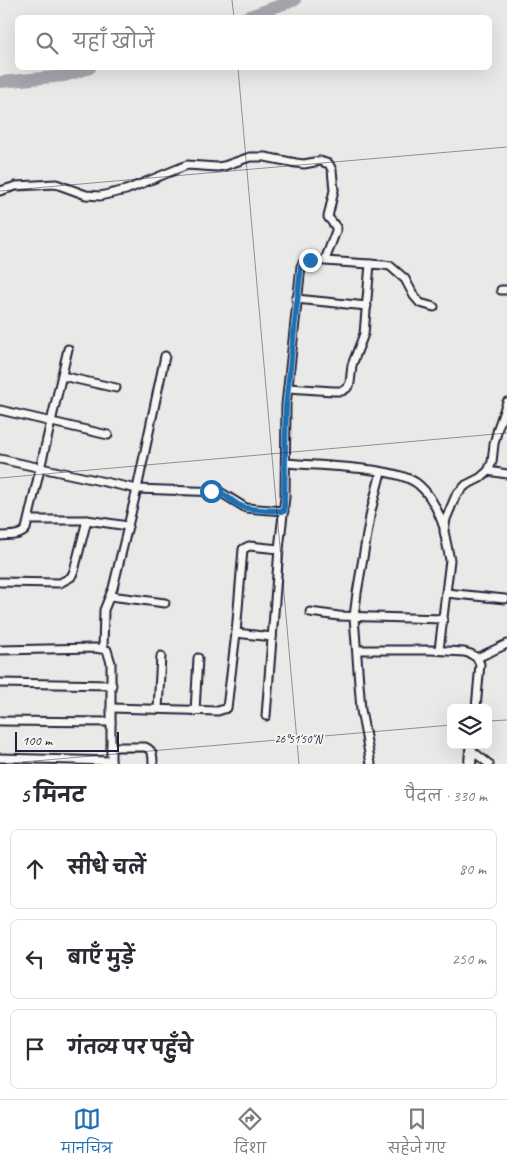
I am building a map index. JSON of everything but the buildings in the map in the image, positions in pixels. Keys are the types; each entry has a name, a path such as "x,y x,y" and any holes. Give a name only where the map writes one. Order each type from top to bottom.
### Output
{"street":[{"path":"0,191 16,186 56,184 86,195 100,196 126,190 186,165 224,166 257,157 304,164 325,162 329,164 332,170 334,181 328,217 336,227 326,260"},
{"path":"266,716 279,548 284,511 285,427 299,270 303,263 310,260 390,266 405,279 416,300 434,307"},
{"path":"288,388 342,391 348,388 352,365 364,334 370,264"},
{"path":"296,299 367,306"},
{"path":"0,536 23,533 28,520 68,349"},
{"path":"102,649 103,616 110,596 137,490 165,356"},
{"path":"62,376 116,388"},
{"path":"444,531 446,519 456,495 466,485 480,478 488,471 492,462 498,428 507,402"},
{"path":"0,410 108,435"},
{"path":"0,459 137,490 220,492 246,508 284,511"},
{"path":"286,463 382,472 404,476 418,484 428,494 441,519 450,560 439,650"},
{"path":"488,471 507,474"},
{"path":"371,764 362,718 354,617 371,511 382,472"},
{"path":"28,520 87,520 128,526"},
{"path":"0,582 60,583 71,577 74,572 87,520"},
{"path":"112,708 218,711 227,708 236,633 242,549 249,546 279,548"},
{"path":"446,593 505,599"},
{"path":"110,596 165,603"},
{"path":"310,612 354,617 443,619"},
{"path":"236,633 272,637"},
{"path":"477,658 507,644"},
{"path":"0,650 107,650 110,654 112,685 111,762 0,758"},
{"path":"357,650 439,650 471,654 477,658 480,664 476,704"},
{"path":"158,710 162,656"},
{"path":"195,711 198,658"},
{"path":"0,683 112,685"},
{"path":"0,721 112,722"},
{"path":"111,747 145,746 150,748 153,764"},
{"path":"470,764 472,749"},
{"path":"474,749 490,764"}],"waterway":[{"path":"252,15 295,0"},
{"path":"0,82 64,76 84,70"}],"route":[{"path":"211,491 226,494 240,506 246,508 284,511 286,405 299,270 303,263 310,260"}]}
